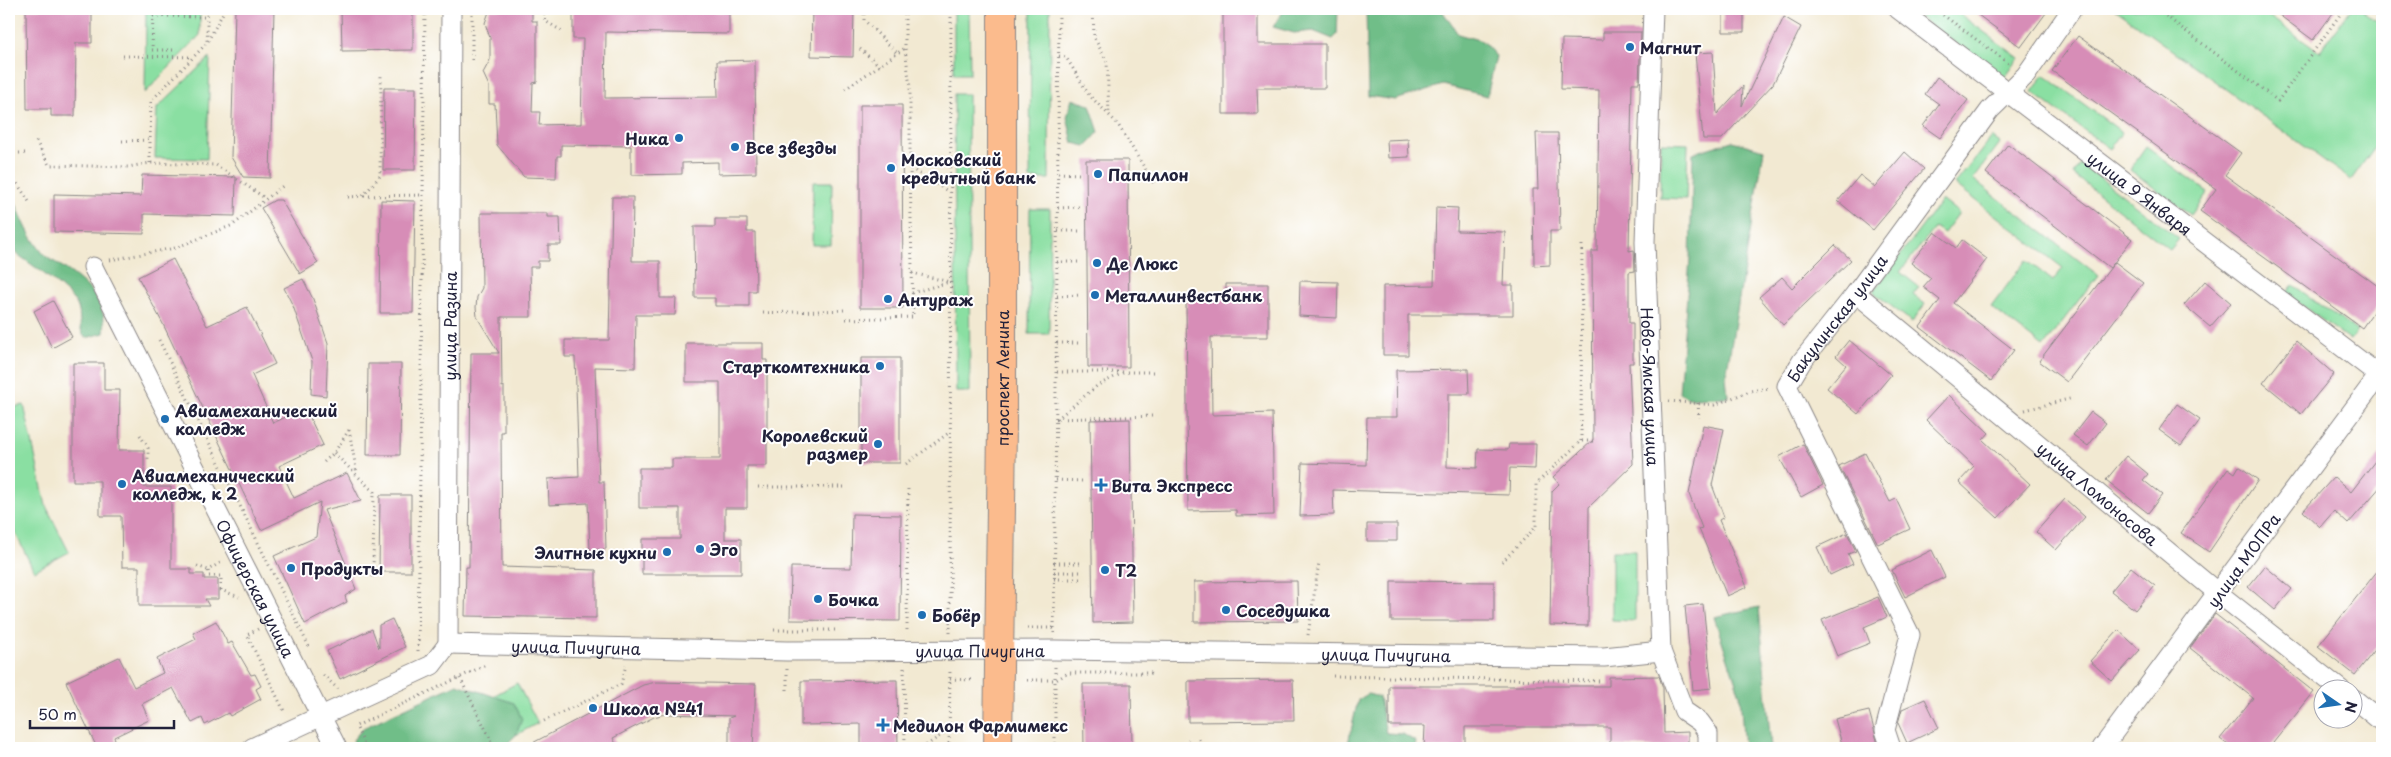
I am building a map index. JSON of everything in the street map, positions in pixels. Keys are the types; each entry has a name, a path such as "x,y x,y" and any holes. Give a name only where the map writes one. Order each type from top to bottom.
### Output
{"main road":[{"name":"проспект Ленина","path":"998,748 1002,9"}],"street":[{"name":"улица Разина","path":"448,644 451,9"},
{"name":"Ново-Ямская улица","path":"1653,9 1645,242 1661,651 1684,711 1700,722 1708,733 1708,748"},
{"name":"улица 9 Января","path":"1898,9 2381,374"},
{"name":"Бакулинская улица","path":"1891,748 1885,730 1910,635 1787,386 1802,361 1856,293 1990,110 2026,75 2072,9"},
{"name":"Офицерская улица","path":"93,266 337,748"},
{"name":"улица Ломоносова","path":"1856,293 2218,593 2328,680"},
{"name":"улица МОПРа","path":"2102,748 2381,374"},
{"name":"улица Пичугина","path":"448,644 787,651 1305,653 1604,657 1661,651"},
{"path":"252,748 432,665 448,644"},
{"path":"2364,708 2382,722"}],"path":[{"path":"207,9 207,43"},
{"path":"150,163 151,101 207,43 225,9"},
{"path":"418,651 425,9"},
{"path":"545,9 545,21 562,31"},
{"path":"864,9 864,20 897,54"},
{"path":"846,319 913,317 910,87 905,48 905,9"},
{"path":"949,748 951,9"},
{"path":"1054,641 1059,9"},
{"path":"1093,9 1094,37 1107,62 1110,115"},
{"path":"1935,9 2026,75"},
{"path":"2158,10 2278,101 2344,9"},
{"path":"173,50 152,50 153,16 207,17"},
{"path":"845,88 905,48"},
{"path":"860,49 880,66"},
{"path":"123,56 194,57"},
{"path":"1058,56 1066,57 1089,95 1110,115 1155,185"},
{"path":"363,196 380,176 381,73"},
{"path":"122,141 150,140"},
{"path":"36,141 49,165 128,167 150,163 216,165 265,198"},
{"path":"9,153 29,153"},
{"path":"910,168 950,192"},
{"path":"9,171 30,203"},
{"path":"1058,173 1079,174"},
{"path":"93,266 111,260 175,248 233,225 284,185"},
{"path":"348,197 423,195"},
{"path":"1058,208 1080,207"},
{"path":"1058,231 1080,231"},
{"path":"1581,441 1582,242"},
{"path":"1057,262 1080,262"},
{"path":"912,273 950,282"},
{"path":"912,293 950,282"},
{"path":"1057,296 1081,295"},
{"path":"763,313 846,310"},
{"path":"159,340 311,652"},
{"path":"1057,343 1082,343"},
{"path":"1057,372 1155,372"},
{"path":"1056,419 1098,385 1125,372"},
{"path":"1651,399 1714,405 1750,390 1787,386"},
{"path":"2004,415 2073,398"},
{"path":"1698,403 1699,418"},
{"path":"1056,419 1155,416"},
{"path":"324,462 334,453 349,430 357,474"},
{"path":"906,464 950,431"},
{"path":"140,435 148,448 148,462"},
{"path":"1502,562 1536,526 1536,484 1581,441 1593,441"},
{"path":"334,453 374,492 373,580"},
{"path":"1056,480 1082,480"},
{"path":"758,488 847,486"},
{"path":"907,630 908,487"},
{"path":"1305,653 1319,562"},
{"path":"208,570 220,563"},
{"path":"1054,563 1081,563"},
{"path":"198,566 208,570"},
{"path":"208,570 209,576 221,576 221,590 242,598"},
{"path":"1054,572 1081,572"},
{"path":"1054,579 1081,579"},
{"path":"1028,628 1054,628"},
{"path":"251,632 247,635 287,716"},
{"path":"787,651 787,694"},
{"path":"366,748 356,726 496,660"},
{"path":"617,662 635,662"},
{"path":"544,721 621,684 626,662"},
{"path":"904,662 905,748"},
{"path":"1055,662 1056,748"},
{"path":"320,668 324,677 337,689"},
{"path":"1028,680 1056,680 1068,673 1155,673"},
{"path":"1333,676 1602,681"},
{"path":"460,678 495,748"},
{"path":"950,680 973,680"},
{"path":"922,748 949,730"},
{"path":"1183,748 1188,739"},
{"path":"1199,739 1200,748"},
{"path":"416,742 419,748"}],"green space":[{"path":"146,9 200,9 200,35 145,93"},
{"path":"954,9 969,9 970,74 954,74"},
{"path":"1031,9 1050,9 1049,179 1030,179"},
{"path":"1285,9 1338,9 1337,35 1333,39 1313,31 1294,33 1273,27"},
{"path":"1366,9 1441,9 1458,34 1482,41 1496,56 1487,96 1443,85 1395,100 1368,96"},
{"path":"1909,9 1953,9 2019,58 2004,79"},
{"path":"2115,9 2259,9 2319,52 2351,9 2360,9 2382,25 2382,137 2351,180"},
{"path":"210,57 207,159 155,158 157,108"},
{"path":"2044,75 2122,132 2110,149 2032,92"},
{"path":"954,94 968,94 970,392 956,392"},
{"path":"1072,99 1090,105 1099,132 1086,146 1073,143 1067,117"},
{"path":"1992,137 2000,143 1973,179 2098,275 2043,347 1991,307 2026,260 2053,281 2063,268 1955,184"},
{"path":"1732,141 1764,150 1726,376 1728,397 1688,398 1679,393 1690,259 1693,153"},
{"path":"1661,143 1688,144 1686,199 1660,198"},
{"path":"2146,147 2208,192 2191,215 2130,170"},
{"path":"2081,163 2179,239 2170,250 2073,174"},
{"path":"813,182 832,182 831,245 812,245"},
{"path":"9,186 19,212 36,245 48,258 78,279 93,294 102,311 104,333 86,338 83,335 77,305 72,298 56,283 9,248"},
{"path":"1942,200 1959,213 1944,233 1935,227 1900,272 1919,287 1913,295 1925,304 1912,322 1873,292"},
{"path":"1030,209 1050,209 1049,334 1029,334"},
{"path":"2293,285 2357,331 2350,340 2286,294"},
{"path":"24,405 46,506 69,552 34,571 9,520 9,408"},
{"path":"1612,551 1635,551 1635,621 1612,620"},
{"path":"1759,607 1771,748 1744,748 1740,695 1714,617"},
{"path":"517,683 538,723 501,743 480,703"},
{"path":"457,684 514,703 522,719 516,735 503,748 356,748 353,740 363,728"},
{"path":"1368,694 1379,697 1386,733 1403,734 1416,742 1415,748 1347,748 1358,700"}],"building":[{"path":"26,9 92,9 92,43 76,43 75,116 51,116 51,109 27,109"},
{"path":"235,9 274,9 270,178 243,177 231,157"},
{"path":"341,9 413,9 413,50 342,51"},
{"path":"490,9 532,9 532,21 537,21 537,82 533,83 532,112 540,112 539,125 581,124 583,39 573,39 573,9 729,12 729,34 606,32 605,98 718,97 717,61 755,60 756,173 718,174 718,162 682,163 682,174 631,175 631,146 561,145 561,156 557,156 556,178 524,177 497,145 495,104 489,104 489,86 483,73 490,60 490,38 485,23"},
{"path":"812,9 854,9 853,57 811,56"},
{"path":"1223,9 1258,9 1258,44 1325,44 1325,88 1257,88 1258,114 1223,114"},
{"path":"1970,9 2049,9 2021,47"},
{"path":"2271,9 2336,9 2313,40"},
{"path":"1723,11 1744,11 1744,32 1723,32"},
{"path":"1784,17 1801,27 1773,84 1722,139 1703,139 1695,53 1713,52 1717,114 1743,86 1742,106"},
{"path":"1603,32 1641,32 1639,83 1632,83 1629,251 1634,250 1635,271 1629,272 1629,323 1633,323 1633,363 1629,363 1633,464 1589,507 1588,626 1550,625 1552,491 1559,484 1553,477 1593,440 1592,251 1597,251 1599,90 1561,89 1562,39 1603,40"},
{"path":"2078,36 2241,153 2225,175 2382,289 2382,299 2362,328 2200,211 2216,189 2052,71"},
{"path":"1937,77 1968,100 1940,138 1923,126 1939,104 1925,94"},
{"path":"384,88 416,88 415,170 383,170"},
{"path":"860,105 902,105 903,308 860,308"},
{"path":"1536,133 1558,133 1560,231 1550,231 1550,265 1534,266 1533,189 1538,189"},
{"path":"1408,139 1409,157 1388,158 1387,140"},
{"path":"2008,144 2132,239 2110,268 1986,173"},
{"path":"1905,152 1924,169 1873,230 1838,201 1860,175 1875,187"},
{"path":"1086,160 1128,160 1129,367 1088,367"},
{"path":"142,175 236,177 235,216 144,214 144,234 54,232 54,194 141,196"},
{"path":"612,197 633,197 632,261 660,261 660,298 676,298 675,315 636,315 635,368 595,367 599,482 604,482 606,549 590,550 588,503 549,505 548,479 579,477 575,357 565,357 565,340 609,340"},
{"path":"275,200 281,200 318,263 300,274 261,208"},
{"path":"381,200 415,201 413,313 380,313"},
{"path":"1436,207 1458,208 1457,231 1505,232 1503,285 1513,285 1513,315 1408,315 1408,355 1383,355 1383,286 1434,285"},
{"path":"481,213 548,213 548,217 560,217 561,245 548,245 548,261 538,261 538,267 530,267 531,317 501,317 502,387 504,386 504,432 501,432 502,567 596,570 596,618 465,616 466,567 469,567 471,353 499,353 477,317 477,297 482,288"},
{"path":"715,219 747,219 747,232 755,232 756,291 749,291 749,306 715,306 715,298 695,298 694,227 715,227"},
{"path":"1935,232 1956,248 1962,240 1987,259 1953,303 2014,350 1991,381 1920,327 1940,300 1923,287 1931,278 1911,263"},
{"path":"1835,245 1851,260 1783,325 1759,297 1782,277 1792,288"},
{"path":"173,259 207,326 247,307 275,364 252,375 273,423 305,408 323,445 279,466 294,498 347,473 361,501 324,510 356,589 345,596 347,602 305,624 274,556 316,537 320,502 261,530 163,324 138,277"},
{"path":"2115,262 2143,283 2067,382 2039,361"},
{"path":"303,279 313,299 328,343 326,396 311,394 312,361 293,306 284,288"},
{"path":"1300,281 1338,282 1337,318 1299,316"},
{"path":"2205,281 2231,303 2210,327 2184,305"},
{"path":"1226,284 1268,284 1268,337 1211,337 1212,415 1272,413 1274,515 1236,516 1236,510 1188,511 1186,300 1226,299"},
{"path":"53,301 72,337 52,348 34,311"},
{"path":"1849,340 1891,375 1858,414 1827,388 1846,365 1836,356"},
{"path":"2296,341 2334,374 2301,414 2263,383"},
{"path":"686,343 763,343 763,360 767,360 767,466 747,466 747,508 725,508 725,539 741,539 741,574 642,574 642,539 680,539 680,508 639,508 639,468 672,468 672,459 720,459 720,382 686,382"},
{"path":"861,358 900,358 900,463 861,463"},
{"name":"Авиамеханический колледж, к 2","path":"73,363 104,363 104,390 120,390 119,450 144,450 144,487 171,487 171,569 191,569 191,574 204,574 204,579 218,579 218,599 205,599 209,606 139,606 139,567 122,567 121,516 100,516 100,481 73,481"},
{"path":"368,364 401,364 400,455 367,455"},
{"path":"1468,369 1469,394 1448,394 1447,467 1477,468 1478,449 1508,450 1509,444 1536,444 1535,469 1510,468 1509,495 1333,490 1334,515 1300,516 1302,463 1366,465 1367,417 1397,417 1396,370"},
{"path":"1949,395 1989,433 1983,440 2030,484 1998,518 1959,482 1974,466 1926,420"},
{"path":"2177,404 2200,420 2181,446 2159,430"},
{"path":"2091,412 2106,423 2088,446 2073,435"},
{"path":"1130,419 1133,622 1093,623 1090,420"},
{"path":"1703,425 1724,429 1712,485 1724,517 1719,520 1747,587 1727,596 1699,529 1702,528 1689,494"},
{"path":"1803,444 1823,485 1801,497 1779,457"},
{"path":"2382,452 2382,485 2348,524 2334,511 2320,527 2303,511 2334,477 2351,492"},
{"path":"1865,453 1890,502 1896,499 1910,529 1878,544 1839,466"},
{"path":"2126,456 2148,474 2143,480 2162,495 2148,513 2106,480"},
{"path":"2239,466 2258,480 2209,552 2181,533 2228,468 2235,473"},
{"path":"380,495 411,495 411,572 379,572"},
{"path":"2065,499 2085,517 2056,550 2036,532"},
{"path":"852,514 901,515 900,621 790,620 791,567 851,568"},
{"path":"1367,524 1397,524 1397,541 1367,541"},
{"path":"1847,533 1856,551 1848,554 1853,564 1830,575 1817,547"},
{"path":"1932,550 1945,577 1905,597 1892,570"},
{"path":"2382,565 2382,641 2355,675 2318,646"},
{"path":"2265,566 2292,589 2275,610 2248,587"},
{"path":"2131,567 2155,586 2135,610 2111,591"},
{"path":"1297,581 1298,621 1194,622 1194,582"},
{"path":"1391,581 1494,582 1494,621 1391,621"},
{"path":"1878,597 1887,617 1864,627 1870,643 1837,656 1822,620"},
{"path":"1703,604 1712,688 1693,690 1685,606"},
{"path":"2215,614 2314,692 2269,748 2232,748 2220,739 2253,698 2190,648"},
{"path":"392,619 405,647 340,679 327,651 372,629 379,648 379,625"},
{"path":"216,621 228,644 232,642 251,675 255,674 261,686 256,689 261,699 230,716 228,713 205,725 202,718 192,723 173,688 142,704 149,720 114,737 119,748 97,748 66,682 119,657 134,687 163,673 157,659 196,639 193,633"},
{"path":"2118,630 2140,650 2112,681 2090,661"},
{"path":"1659,676 1663,688 1664,733 1688,732 1688,748 1610,746 1610,727 1465,727 1465,748 1424,748 1425,726 1389,726 1389,686 1609,686 1609,677"},
{"path":"897,680 898,748 861,748 861,724 801,725 801,681"},
{"path":"1293,680 1294,721 1188,722 1188,681"},
{"path":"656,682 756,684 753,748 729,748 729,718 734,716 665,714 654,717 613,738 618,748 523,748 643,685"},
{"path":"1083,684 1131,684 1132,748 1084,748"},
{"path":"1925,699 1939,728 1907,743 1898,723 1902,709"},
{"path":"1869,711 1879,748 1843,748 1835,719"}],"place":[{"name":"Магнит","path":"1630,47"},
{"name":"Ника","path":"679,138"},
{"name":"Все звезды","path":"735,147"},
{"name":"Московский кредитный банк","path":"891,168"},
{"name":"Папиллон","path":"1098,174"},
{"name":"Де Люкс","path":"1097,263"},
{"name":"Металлинвестбанк","path":"1095,295"},
{"name":"Антураж","path":"888,299"},
{"name":"Старткомтехника","path":"880,366"},
{"name":"Авиамеханический колледж","path":"165,419"},
{"name":"Королевский размер","path":"878,444"},
{"name":"Авиамеханический колледж, к 2","path":"122,484"},
{"name":"Вита Экспресс","path":"1101,485"},
{"name":"Эго","path":"700,549"},
{"name":"Элитные кухни","path":"667,552"},
{"name":"Продукты","path":"291,568"},
{"name":"T2","path":"1105,570"},
{"name":"Бочка","path":"818,599"},
{"name":"Соседушка","path":"1226,610"},
{"name":"Бобёр","path":"922,615"},
{"name":"Школа №41","path":"593,708"},
{"name":"Медилон Фармимекс","path":"883,725"}]}
